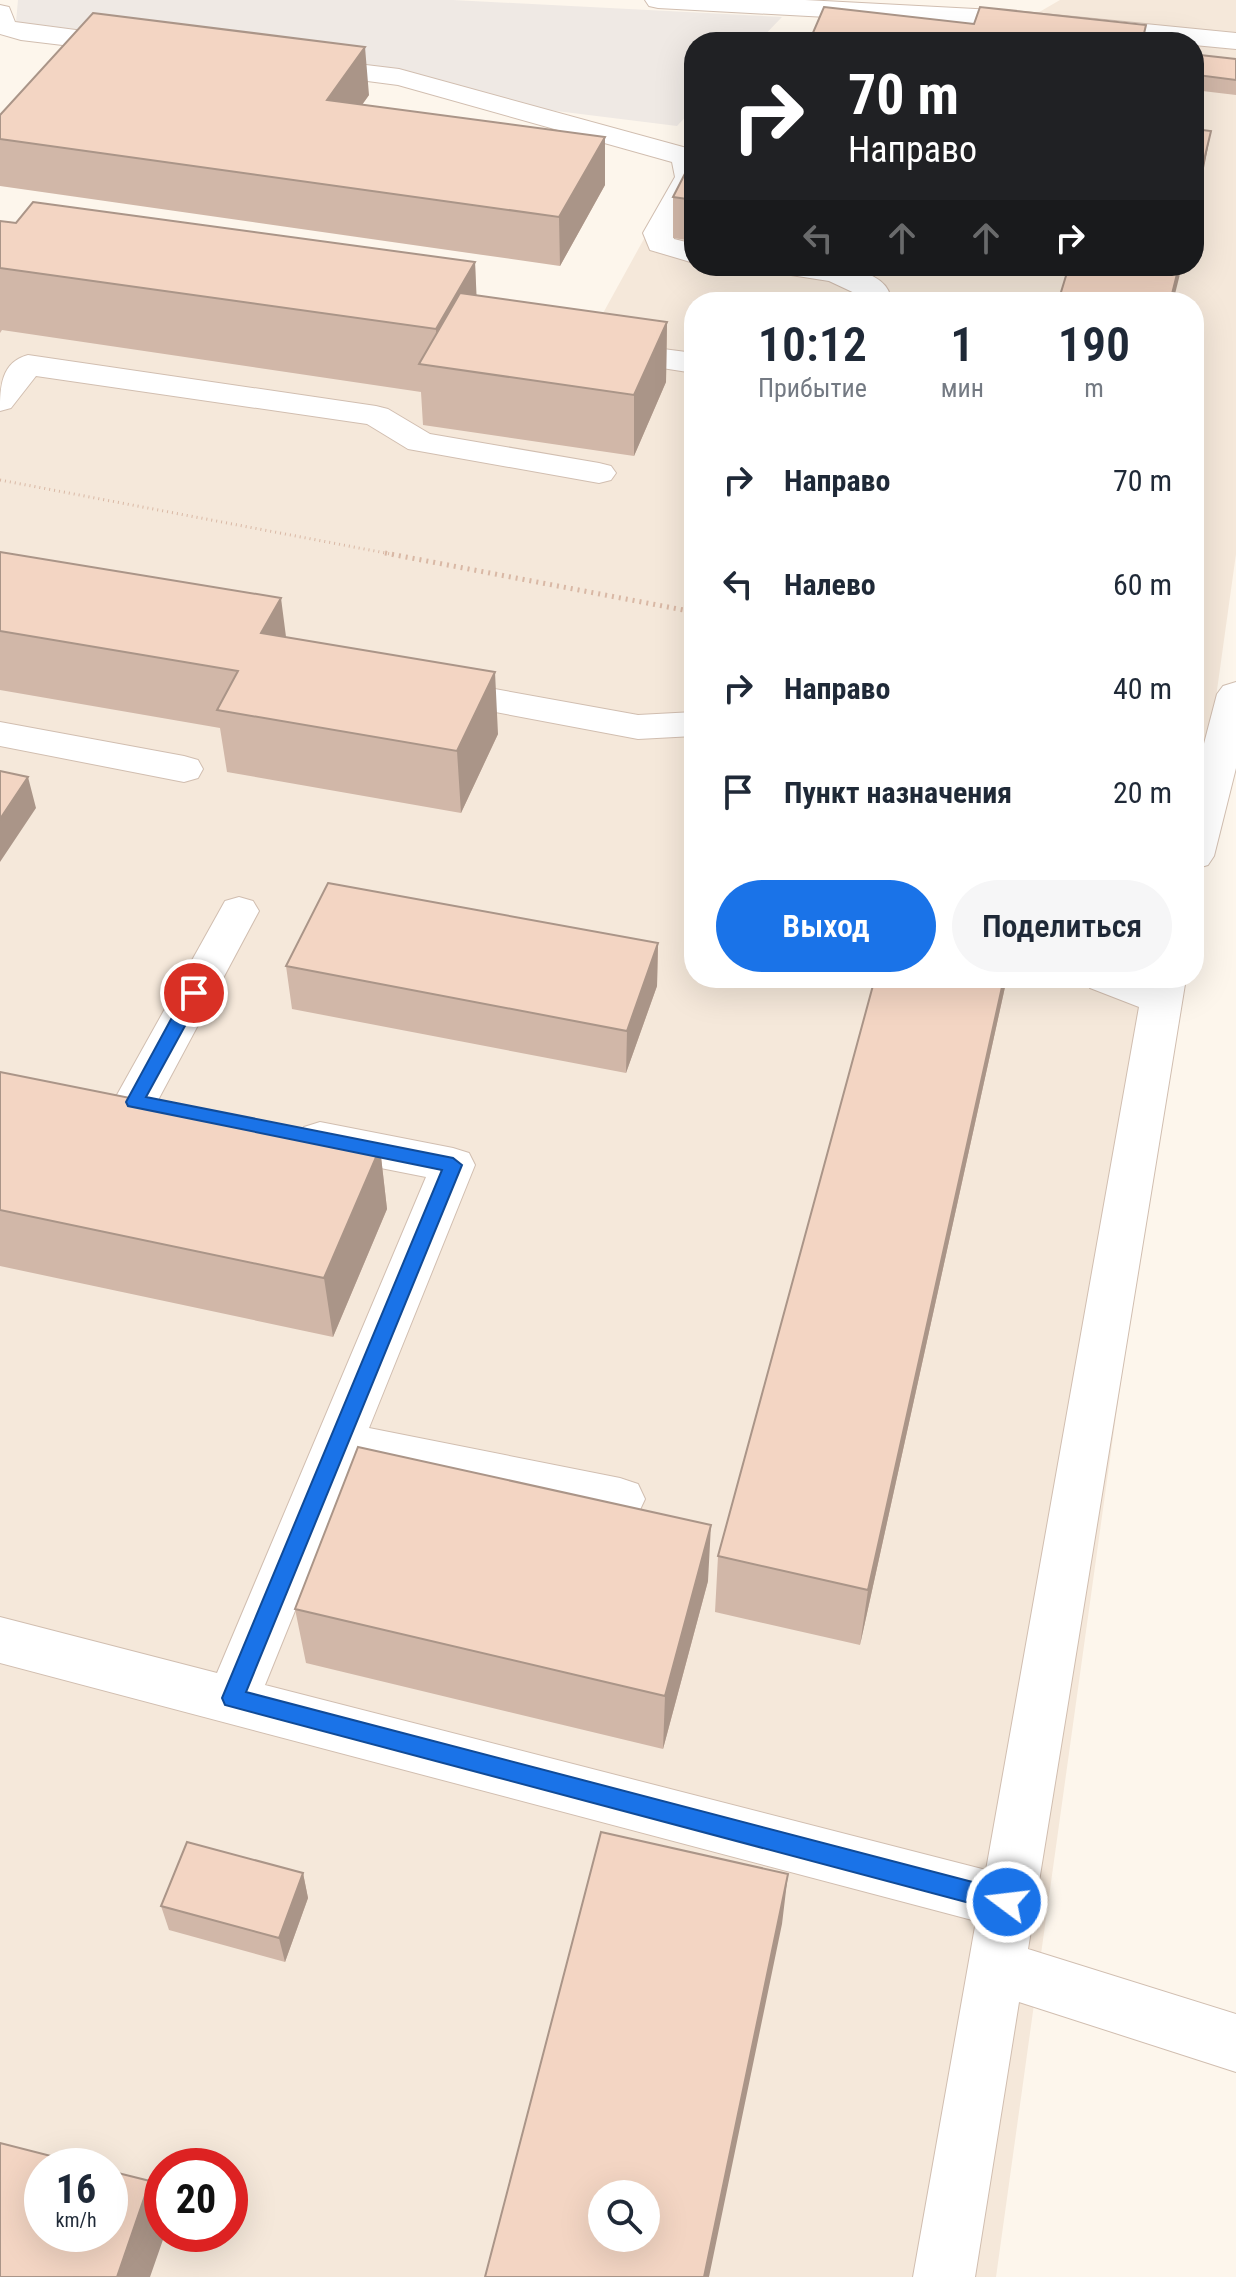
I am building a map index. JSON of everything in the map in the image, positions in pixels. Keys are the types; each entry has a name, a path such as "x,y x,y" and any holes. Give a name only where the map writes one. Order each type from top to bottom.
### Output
{"street":[{"path":"658,0 804,19 1013,19 1145,32"},
{"path":"1013,19 1040,0"},
{"path":"0,13 3,27 21,32 162,49"},
{"path":"1204,38 1236,41"},
{"path":"288,64 399,77 684,156"},
{"path":"684,186 658,233 661,244 684,251"},
{"path":"846,276 860,280 875,292"},
{"path":"575,342 588,348 684,362"},
{"path":"0,401 28,365 376,416 420,442 599,473"},
{"path":"412,686 638,727 684,725"},
{"path":"1204,817 1236,694"},
{"path":"0,734 184,769"},
{"path":"135,1102 239,911"},
{"path":"944,2277 1162,988"},
{"path":"90,1093 180,1111"},
{"path":"233,1698 453,1165 286,1132"},
{"path":"339,1442 620,1499"},
{"path":"0,1640 233,1698 1007,1902"},
{"path":"996,1967 1236,2043"}],"path":[{"path":"0,480 684,610"}],"shaded area":[{"path":"18,0 453,0 782,17 768,32 684,32 684,119 677,126 475,101 402,70 16,22"},
{"path":"1060,0 1236,0 1236,554 1204,783 1204,292 684,292 684,988 1176,988 996,2277 0,2277 0,254 591,335 684,166 684,276 1204,276 1204,32 814,32 829,18 1022,22"}],"building":[{"path":"824,7 974,24 980,7 1146,25 1144,32 813,32"},
{"path":"93,13 365,47 327,100 605,137 559,217 0,139 0,115"},
{"path":"1204,55 1236,59 1236,80 1204,76"},
{"path":"1204,130 1211,131 1204,160"},
{"path":"684,176 684,199 673,197"},
{"path":"33,202 475,262 436,329 0,268 0,221 16,223"},
{"path":"1066,276 1176,276 1172,292 1061,292"},
{"path":"460,293 667,322 634,395 419,364"},
{"path":"0,552 281,598 261,633 495,672 457,751 217,710 238,671 0,631"},
{"path":"0,771 28,777 0,819"},
{"path":"328,883 658,943 627,1031 286,966"},
{"path":"872,988 1002,988 868,1590 718,1556"},
{"path":"0,1072 380,1148 324,1278 0,1210"},
{"path":"358,1447 711,1525 665,1696 295,1609"},
{"path":"601,1832 788,1874 704,2277 485,2277"},
{"path":"187,1842 303,1873 279,1938 161,1906"},
{"path":"0,2143 24,2149 24,2252 126,2252 117,2277 0,2277"},
{"path":"128,2176 144,2180 144,2198 128,2245"}],"route":[{"path":"194,993 135,1102 453,1165 233,1698 1007,1902"}]}
